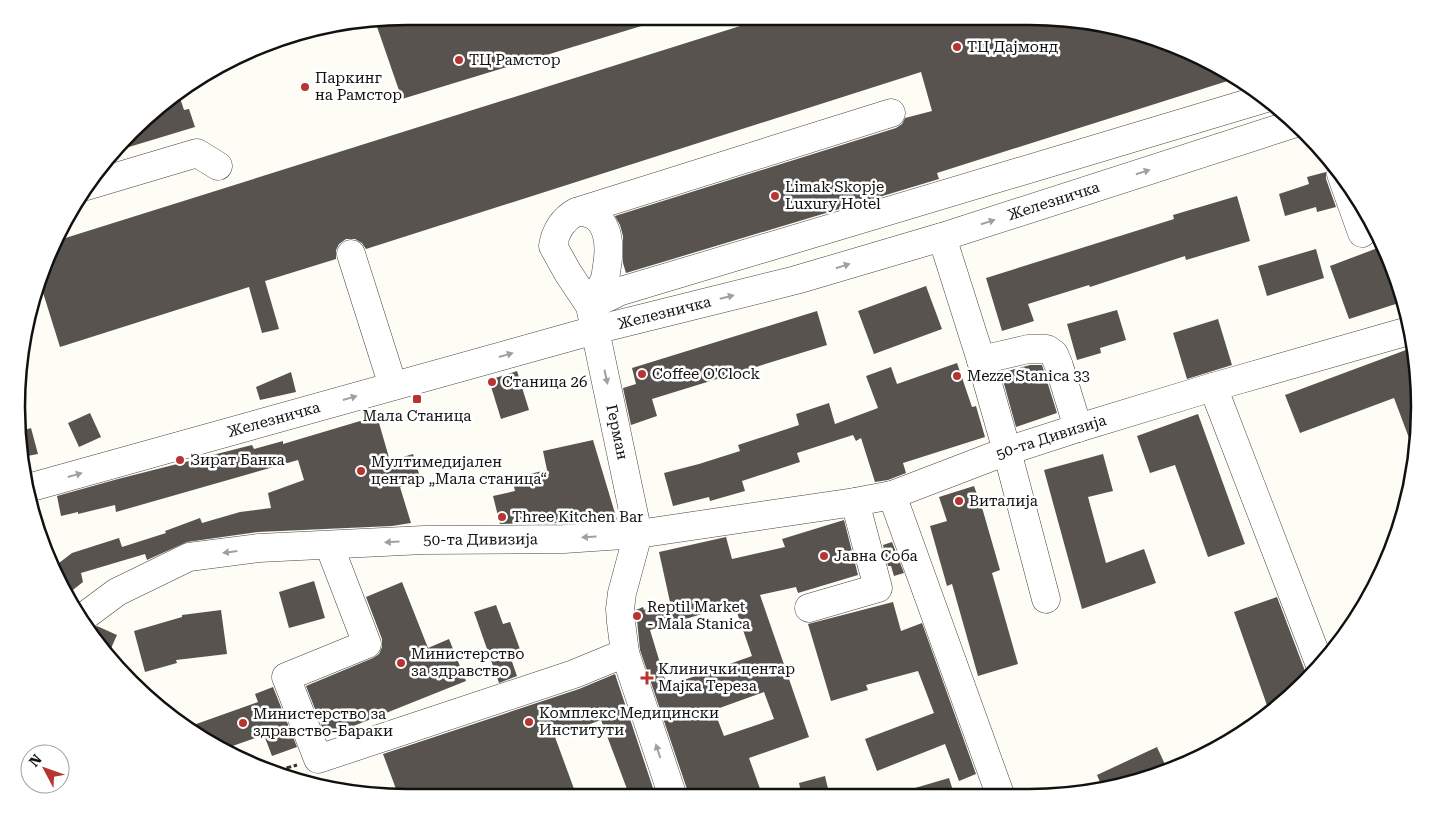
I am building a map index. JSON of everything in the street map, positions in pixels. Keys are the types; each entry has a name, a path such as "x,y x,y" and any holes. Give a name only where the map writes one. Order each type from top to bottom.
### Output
{"street":[{"path":"593,318 621,291 1257,101"},
{"path":"593,318 553,246 556,233 566,219 576,212 891,113"},
{"name":"Железничка","path":"33,487 393,386 593,318 796,280 942,237 1287,126"},
{"path":"98,183 197,154 218,166"},
{"path":"1350,200 1362,234"},
{"path":"579,211 592,214 600,220 605,229 609,245 604,281 593,318"},
{"path":"942,237 981,360 1046,599"},
{"path":"351,254 393,386"},
{"name":"Герман","path":"593,318 638,534"},
{"name":"50-та Дивизија","path":"86,615 117,592 189,557 260,548 424,540 564,539 638,534 892,495 1007,451 1078,428 1404,332"},
{"path":"981,360 1028,349 1047,349 1054,354 1059,366 1078,428"},
{"path":"1213,387 1317,658"},
{"path":"892,495 998,789"},
{"path":"809,608 878,588 856,502"},
{"path":"638,534 622,593 621,622 625,653 670,789"},
{"path":"329,545 367,644 286,677 318,759 574,674 625,653"}],"building":[{"name":"ТЦ Рамстор","path":"645,25 402,99 377,26"},
{"path":"744,25 1029,25 1079,28 1104,32 1152,45 1198,64 1228,81 937,173 939,179 626,273 623,263 623,236 615,216 896,128 902,124 905,118 932,111 921,72 366,249 362,243 355,239 346,239 339,244 336,250 336,259 265,281 279,329 262,333 249,287 60,347 43,292 64,238"},
{"path":"180,99 184,110 189,109 195,127 127,148 155,120"},
{"path":"1326,172 1326,179 1336,207 1317,212 1316,207 1285,216 1279,194 1309,184 1307,177"},
{"path":"1237,196 1250,241 1186,260 1185,256 1090,287 1089,285 1028,304 1034,321 1002,331 986,278 1174,219 1173,215"},
{"path":"1377,248 1397,304 1349,319 1330,266"},
{"path":"1316,249 1324,278 1267,296 1258,266"},
{"path":"926,286 942,329 874,354 858,311"},
{"path":"1117,310 1126,340 1100,348 1101,353 1077,360 1067,324"},
{"path":"817,311 827,345 652,399 657,416 631,425 623,388 636,384 632,368"},
{"path":"1218,319 1232,365 1187,379 1173,333"},
{"path":"1407,350 1411,407 1409,439 1394,398 1300,433 1285,395"},
{"path":"957,363 972,407 976,406 985,437 903,463 906,473 888,480 875,482 861,438 856,441 853,435 797,453 800,462 742,481 745,491 710,501 709,497 673,506 664,473 740,451 738,445 799,425 796,414 829,403 835,424 878,408 866,376 891,367 897,384"},
{"path":"1030,365 1042,365 1057,413 1016,427 1001,373"},
{"path":"517,371 529,410 501,419 489,380"},
{"path":"291,372 296,392 260,400 256,387"},
{"path":"90,413 101,437 79,447 68,423"},
{"path":"1198,414 1245,544 1208,557 1175,465 1150,473 1137,436"},
{"path":"377,416 390,461 413,454 421,480 400,487 411,523 392,526 258,532 187,542 147,560 145,554 81,573 83,582 72,591 58,563 72,553 119,538 122,547 166,533 165,531 200,518 202,523 240,512 271,508 268,493 304,480 298,460 116,512 115,505 61,516 57,496 252,445 254,449 283,441 283,444"},
{"path":"31,428 38,454 28,456 26,429"},
{"path":"593,440 617,520 500,524 493,496 515,491 512,478 547,470 543,451"},
{"path":"1103,454 1113,491 1088,497 1106,563 1144,549 1156,583 1082,609 1044,470"},
{"path":"974,486 1000,570 992,573 1018,664 978,676 952,584 947,586 930,526 947,521 939,497"},
{"path":"844,520 858,575 798,593 796,587 760,595 809,737 749,758 760,789 687,789 640,650 636,610 643,607 644,610 670,602 659,552 726,537 732,559 785,547 782,539","holes":["734,604 752,656 667,686 650,630","764,692 774,719 724,736 714,710"]},
{"path":"892,542 904,573 894,576 891,566 888,566 883,545"},
{"path":"314,581 325,618 289,628 279,592"},
{"name":"Министерство за здравство","path":"402,582 428,648 449,639 466,681 326,737 306,686 379,654 382,647 382,639 366,597"},
{"path":"1277,597 1305,671 1267,706 1234,612"},
{"path":"893,602 901,631 922,623 976,774 959,781 945,744 877,771 865,739 934,713 918,671 866,685 868,690 831,701 808,624"},
{"path":"496,605 503,624 510,622 521,652 510,656 517,676 499,683 474,612"},
{"path":"221,610 227,654 176,660 177,663 145,672 134,631 182,617 182,615"},
{"path":"97,626 117,635 111,648 104,640 95,627"},
{"name":"Комплекс Медицински Институти","path":"615,674 653,789 627,789 601,720 555,737 574,789 396,789 383,754 579,689"},
{"name":"Министерство за здравство-Бараки","path":"273,687 297,747 272,756 264,735 231,746 194,725 258,702 255,694"},
{"path":"1157,747 1165,764 1104,782 1100,783 1097,775"},
{"path":"825,776 828,789 800,789 799,783"},
{"path":"949,778 952,789 912,789"}],"place":[{"name":"ТЦ Дајмонд","path":"957,47"},
{"name":"ТЦ Рамстор","path":"459,60"},
{"name":"Паркинг на Рамстор","path":"305,87"},
{"name":"Limak Skopje Luxury Hotel","path":"775,196"},
{"name":"Coffee O'Clock","path":"642,374"},
{"name":"Mezze Stanica 33","path":"957,376"},
{"name":"Станица 26","path":"492,382"},
{"name":"Мала Станица","path":"417,399"},
{"name":"Зират Банка","path":"180,460"},
{"name":"Мултимедијален центар „Мала станица“","path":"361,471"},
{"name":"Виталија","path":"959,501"},
{"name":"Three Kitchen Bar","path":"502,517"},
{"name":"Јавна Соба","path":"824,556"},
{"name":"Reptil Market - Mala Stanica","path":"637,616"},
{"name":"Министерство за здравство","path":"401,663"},
{"name":"Клинички центар Мајка Тереза","path":"647,678"},
{"name":"Комплекс Медицински Институти","path":"529,722"},
{"name":"Министерство за здравство-Бараки","path":"243,723"}]}
